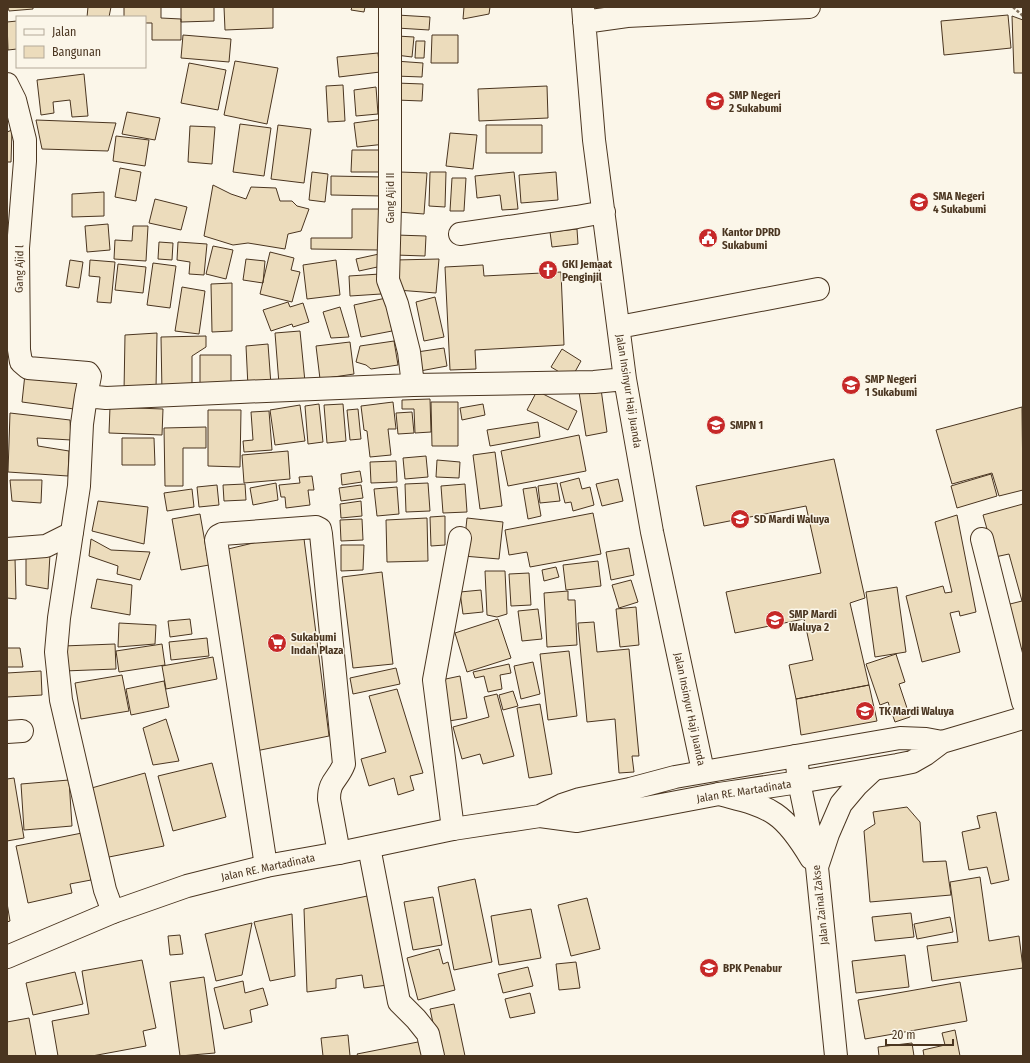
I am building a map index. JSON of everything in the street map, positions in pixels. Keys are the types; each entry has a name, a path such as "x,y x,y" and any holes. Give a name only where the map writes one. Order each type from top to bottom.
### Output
{"street":[{"name":"Gang Ajid II","path":"390,7 390,206 388,280 397,304 408,352 413,385"},
{"path":"584,14 627,16 809,7"},
{"name":"Jalan Insinyur Haji Juanda","path":"584,14 594,140 626,379 652,532 703,771"},
{"name":"Gang Ajid l","path":"7,84 15,100 24,140 26,161 13,249 21,362 28,368 88,373 90,376 86,396"},
{"path":"460,234 604,212"},
{"path":"619,327 818,289"},
{"path":"112,912 105,890 61,700 56,652 58,620 79,486 82,424 86,396 106,398 413,385 594,382 626,379"},
{"path":"266,866 216,540 218,536 222,534 316,527 320,529 322,534 344,764 341,773 331,784 329,790 329,799 339,853"},
{"path":"7,548 46,546 72,534"},
{"path":"453,829 434,680 460,538"},
{"path":"982,539 1018,662 1023,702"},
{"name":"Jalan RE. Martadinata","path":"7,957 112,912 187,886 266,866 339,853 453,829 540,816 577,821 719,794 799,782 912,762 942,742 1023,718"},
{"name":"Jalan RE. Martadinata","path":"540,816 562,805 580,799 703,771 900,738 926,739 942,742"},
{"name":"Jalan Zainal Zakse","path":"796,756 799,782 817,867 836,1056"},
{"path":"817,867 828,834 841,804 856,785 874,769"},
{"path":"719,794 754,804 776,814 796,835 817,867"},
{"path":"369,846 399,1002 428,1034 433,1056"}],"path":[{"path":"1013,7 1023,16"}],"building":[{"path":"8,7 33,7 33,9 9,11"},
{"path":"88,7 111,7 109,16 87,16"},
{"path":"124,7 161,7 161,18 181,19 181,40 152,40 152,23 146,23 146,16 124,16"},
{"path":"181,7 214,7 214,21 181,22"},
{"path":"224,7 273,7 273,28 225,30"},
{"path":"352,7 365,7 364,12 351,10"},
{"path":"464,7 490,7 489,14 463,19"},
{"path":"397,15 430,17 429,30 397,28"},
{"path":"1008,15 1011,48 944,55 941,21"},
{"path":"1012,16 1023,20 1023,73 1014,73"},
{"path":"16,21 16,49 8,50 7,22"},
{"path":"183,35 231,39 229,62 181,58"},
{"path":"432,35 458,35 458,63 431,63"},
{"path":"397,36 414,37 412,57 396,55"},
{"path":"416,41 425,41 424,58 415,58"},
{"path":"378,53 380,72 339,77 337,57"},
{"path":"235,61 278,68 267,124 224,115"},
{"path":"395,61 423,63 422,77 395,76"},
{"path":"189,63 226,70 218,110 181,103"},
{"path":"84,74 88,116 72,117 70,100 53,102 54,113 41,115 37,80"},
{"path":"396,83 423,84 422,101 396,100"},
{"path":"343,85 345,121 328,122 326,86"},
{"path":"547,86 548,118 479,121 478,89"},
{"path":"376,87 378,114 356,116 354,90"},
{"path":"127,112 160,118 155,140 122,134"},
{"path":"384,119 386,144 357,147 354,123"},
{"path":"36,120 116,123 108,151 42,149"},
{"path":"240,124 271,128 264,176 233,172"},
{"path":"278,125 311,129 304,183 271,179"},
{"path":"486,125 542,125 542,153 486,153"},
{"path":"190,126 215,127 212,164 188,162"},
{"path":"12,130 11,162 7,162 7,132"},
{"path":"450,133 477,135 473,169 446,166"},
{"path":"116,136 149,140 145,166 113,161"},
{"path":"352,150 381,150 381,172 351,172"},
{"path":"120,168 141,172 136,201 115,197"},
{"path":"312,172 328,174 325,202 309,200"},
{"path":"400,172 427,173 424,214 398,212"},
{"path":"430,172 446,172 445,207 429,206"},
{"path":"514,172 518,209 502,210 500,195 477,198 475,176"},
{"path":"556,172 558,200 521,203 519,175"},
{"path":"331,176 383,177 382,196 331,195"},
{"path":"452,178 466,178 464,211 450,211"},
{"path":"213,185 231,194 246,199 251,187 276,188 280,201 292,201 297,206 309,209 301,231 288,234 285,249 248,243 233,245 204,236"},
{"path":"104,192 104,216 72,217 72,194"},
{"path":"155,199 187,207 181,230 149,223"},
{"path":"352,209 379,209 379,250 311,249 311,238 352,238"},
{"path":"108,224 110,250 87,252 85,226"},
{"path":"133,226 148,226 146,261 114,259 115,240 132,241"},
{"path":"577,229 578,244 552,247 550,232"},
{"path":"396,235 426,236 425,256 395,255"},
{"path":"159,242 173,243 172,260 158,259"},
{"path":"178,242 207,244 204,275 189,274 190,262 177,260"},
{"path":"213,246 233,250 226,279 206,274"},
{"path":"270,252 294,258 291,270 300,272 292,302 260,294"},
{"path":"379,254 382,266 359,271 356,259"},
{"path":"246,259 265,261 263,283 243,280"},
{"path":"439,259 436,293 397,290 395,260"},
{"path":"70,260 83,262 79,288 66,286"},
{"path":"90,260 115,262 111,303 97,302 100,277 89,276"},
{"path":"336,260 340,295 307,299 303,265"},
{"path":"153,263 176,266 170,308 147,305"},
{"path":"118,264 146,267 143,293 115,290"},
{"path":"483,265 484,276 561,272 564,345 475,350 476,369 450,370 445,267"},
{"path":"380,274 381,294 350,296 349,276"},
{"path":"232,283 232,331 212,332 211,284"},
{"path":"182,287 205,291 199,334 175,331"},
{"path":"435,297 444,337 424,341 416,302"},
{"path":"386,298 392,331 361,337 354,305"},
{"path":"288,302 290,307 303,303 309,322 293,327 292,324 271,331 263,310"},
{"path":"340,307 349,337 331,338 323,312"},
{"path":"300,331 305,382 279,384 275,333"},
{"path":"157,333 156,389 124,391 125,335"},
{"path":"206,336 206,347 192,356 192,392 162,393 161,337"},
{"path":"394,341 398,365 371,369 366,365 356,362 360,346"},
{"path":"350,342 354,374 320,379 316,346"},
{"path":"268,344 271,385 248,387 246,346"},
{"path":"444,348 447,366 420,371 417,352"},
{"path":"562,349 581,361 571,379 551,367"},
{"path":"200,355 231,355 231,386 200,387"},
{"path":"25,374 81,380 74,409 22,402"},
{"path":"601,389 607,432 586,436 579,392"},
{"path":"537,391 577,411 568,430 527,410"},
{"path":"430,399 431,432 415,433 414,409 402,409 402,400"},
{"path":"393,402 396,429 388,429 391,455 370,457 367,431 364,430 361,406"},
{"path":"431,402 458,402 458,446 432,446"},
{"path":"319,404 323,442 308,444 305,406"},
{"path":"343,404 346,441 327,443 324,405"},
{"path":"483,404 485,415 462,420 460,408"},
{"path":"300,405 305,441 275,445 270,410"},
{"path":"110,407 163,409 162,435 109,433"},
{"path":"1022,407 1023,490 999,496 992,473 952,484 936,430"},
{"path":"358,409 361,439 350,440 347,410"},
{"path":"208,410 241,410 240,467 208,466"},
{"path":"269,411 272,450 244,452 243,441 253,440 251,412"},
{"path":"412,412 414,433 398,434 396,413"},
{"path":"10,413 70,420 71,440 37,438 38,446 69,451 68,476 8,472"},
{"path":"538,422 540,437 490,446 487,430"},
{"path":"206,427 206,448 183,448 183,486 165,486 164,428"},
{"path":"579,435 586,471 508,486 501,451"},
{"path":"122,438 154,438 155,465 122,465"},
{"path":"288,451 290,479 244,483 242,455"},
{"path":"495,452 502,506 480,509 473,455"},
{"path":"426,456 428,477 405,479 403,458"},
{"path":"834,459 865,598 850,603 869,685 796,699 789,665 813,660 804,619 735,633 726,592 821,573 806,506 704,526 696,486"},
{"path":"437,460 460,462 459,478 436,477"},
{"path":"396,461 397,482 371,483 370,462"},
{"path":"360,471 362,482 342,485 341,474"},
{"path":"991,474 997,496 957,508 951,486"},
{"path":"312,476 314,490 308,490 310,505 286,508 285,497 281,497 279,485 300,483 299,477"},
{"path":"579,478 582,489 590,487 594,505 573,511 571,502 565,503 560,483"},
{"path":"618,479 623,501 602,506 596,484"},
{"path":"10,480 42,480 41,503 12,501"},
{"path":"276,483 278,500 253,505 250,488"},
{"path":"428,483 430,511 406,512 405,484"},
{"path":"557,483 560,501 540,503 538,486"},
{"path":"245,484 246,500 224,501 223,485"},
{"path":"465,484 467,512 443,513 441,486"},
{"path":"217,485 219,505 199,507 197,487"},
{"path":"361,485 363,498 341,501 339,488"},
{"path":"397,487 399,514 377,516 374,489"},
{"path":"536,487 541,516 528,519 523,489"},
{"path":"192,489 194,507 167,511 164,493"},
{"path":"98,501 148,507 144,544 92,531"},
{"path":"361,501 362,516 341,518 340,504"},
{"path":"1023,504 1023,648 1017,650 1006,605 1022,601 1009,554 995,557 983,515"},
{"path":"593,513 601,554 530,567 527,552 509,555 505,530"},
{"path":"200,514 209,565 181,570 172,519"},
{"path":"957,515 976,612 960,616 959,611 950,613 960,652 922,662 906,596 943,586 945,593 952,592 935,522"},
{"path":"445,516 445,545 431,546 430,517"},
{"path":"427,518 428,561 387,562 386,520"},
{"path":"467,518 503,522 499,559 463,556"},
{"path":"362,519 363,540 341,541 340,520"},
{"name":"Sukabumi Indah Plaza","path":"303,531 329,736 251,752 224,550"},
{"path":"91,539 111,550 150,552 140,580 117,574 118,566 89,556"},
{"path":"341,545 364,545 363,570 341,571"},
{"path":"629,548 634,575 611,580 606,552"},
{"path":"26,552 50,554 48,589 26,585"},
{"path":"7,558 15,558 16,599 7,598"},
{"path":"598,561 601,586 566,590 563,565"},
{"path":"556,567 559,577 544,581 542,570"},
{"path":"485,571 505,571 507,614 497,617 487,615"},
{"path":"382,572 393,664 353,668 342,577"},
{"path":"529,573 531,605 511,606 509,574"},
{"path":"97,579 132,585 130,615 91,608"},
{"path":"631,580 638,602 619,608 612,585"},
{"path":"897,587 906,652 875,657 866,592"},
{"path":"481,590 483,612 463,614 460,592"},
{"path":"568,591 568,600 575,600 577,645 547,647 544,593"},
{"path":"636,607 639,645 620,647 616,609"},
{"path":"538,609 542,639 522,641 518,611"},
{"path":"190,619 192,634 170,637 168,621"},
{"path":"498,619 511,658 467,672 455,633"},
{"path":"594,622 597,652 629,649 639,756 632,756 634,772 619,773 615,719 587,722 578,623"},
{"path":"119,623 156,625 155,644 118,647"},
{"path":"207,638 209,656 171,660 169,642"},
{"path":"115,644 116,669 64,671 63,646"},
{"path":"162,644 165,665 119,672 116,651"},
{"path":"7,648 20,648 23,667 7,667"},
{"path":"569,651 577,716 548,720 540,654"},
{"path":"896,654 905,682 899,684 910,717 895,722 888,702 880,705 866,664"},
{"path":"213,657 217,679 166,689 162,666"},
{"path":"533,662 540,694 521,699 514,666"},
{"path":"509,664 511,673 500,675 502,689 488,692 484,676 475,678 473,672"},
{"path":"396,668 400,684 353,694 350,678"},
{"path":"41,671 42,695 7,697 7,673"},
{"path":"122,675 129,711 81,719 75,683"},
{"path":"460,676 467,718 449,721 441,680"},
{"path":"164,681 169,707 131,715 126,689"},
{"path":"869,685 877,721 801,735 796,699"},
{"path":"397,689 423,773 410,776 414,790 398,795 394,778 369,786 361,759 386,752 369,696"},
{"path":"513,691 518,706 503,710 499,695"},
{"path":"497,694 514,756 483,764 480,754 462,759 453,727 489,717 484,697"},
{"path":"540,704 552,774 529,778 517,708"},
{"path":"166,719 179,761 153,765 143,728"},
{"path":"212,763 226,817 173,831 158,776"},
{"path":"145,773 164,846 104,858 88,789"},
{"path":"14,778 24,838 7,841 7,779"},
{"path":"69,780 72,826 24,830 21,784"},
{"path":"907,807 920,822 923,862 946,861 951,895 870,902 864,831 875,824 873,812"},
{"path":"996,812 1009,880 991,884 987,867 969,870 962,832 980,828 977,816"},
{"path":"82,833 91,880 70,884 72,893 28,903 16,846"},
{"path":"980,877 989,941 1019,936 1023,968 932,981 927,946 958,942 950,882"},
{"path":"475,879 492,962 454,970 438,887"},
{"path":"377,894 388,985 364,988 362,975 336,979 336,988 307,992 304,909"},
{"path":"433,897 442,945 413,950 404,902"},
{"path":"587,898 600,949 571,956 558,905"},
{"path":"7,903 10,921 7,922"},
{"path":"531,909 541,958 499,965 491,916"},
{"path":"911,913 914,937 875,941 872,917"},
{"path":"292,914 295,976 270,981 254,922"},
{"path":"950,917 953,932 917,939 914,924"},
{"path":"252,923 242,975 216,981 205,934"},
{"path":"180,935 183,954 170,955 168,936"},
{"path":"439,949 443,964 448,962 455,990 418,1000 407,958"},
{"path":"905,955 909,987 856,993 852,961"},
{"path":"142,960 156,1028 143,1031 146,1046 92,1056 58,1056 52,1021 89,1014 82,971"},
{"path":"576,962 580,988 559,990 556,964"},
{"path":"528,967 533,986 503,993 498,974"},
{"path":"75,972 83,1004 33,1015 26,983"},
{"path":"204,977 215,1053 180,1056 170,982"},
{"path":"243,981 245,993 263,988 268,1005 250,1010 252,1022 224,1029 214,988"},
{"path":"960,982 967,1021 865,1039 858,1000"},
{"path":"530,993 535,1013 510,1018 505,999"},
{"path":"454,1004 465,1056 440,1056 430,1009"},
{"path":"29,1018 36,1056 7,1056 7,1022"},
{"path":"955,1030 960,1056 924,1056 923,1050 945,1045 942,1033"},
{"path":"348,1035 350,1056 323,1056 321,1038"},
{"path":"423,1041 426,1056 358,1056 357,1054"},
{"path":"912,1043 914,1056 879,1056 878,1047"}],"place":[{"name":"SMP Negeri 2 Sukabumi","path":"715,101"},
{"name":"SMA Negeri 4 Sukabumi","path":"919,202"},
{"name":"Kantor DPRD Sukabumi","path":"708,238"},
{"name":"GKI Jemaat Penginjil","path":"548,270"},
{"name":"SMP Negeri 1 Sukabumi","path":"851,385"},
{"name":"SMPN 1","path":"716,425"},
{"name":"SD Mardi Waluya","path":"740,519"},
{"name":"SMP Mardi Waluya 2","path":"775,620"},
{"name":"Sukabumi Indah Plaza","path":"277,643"},
{"name":"TK Mardi Waluya","path":"865,711"},
{"name":"BPK Penabur","path":"709,968"}]}
